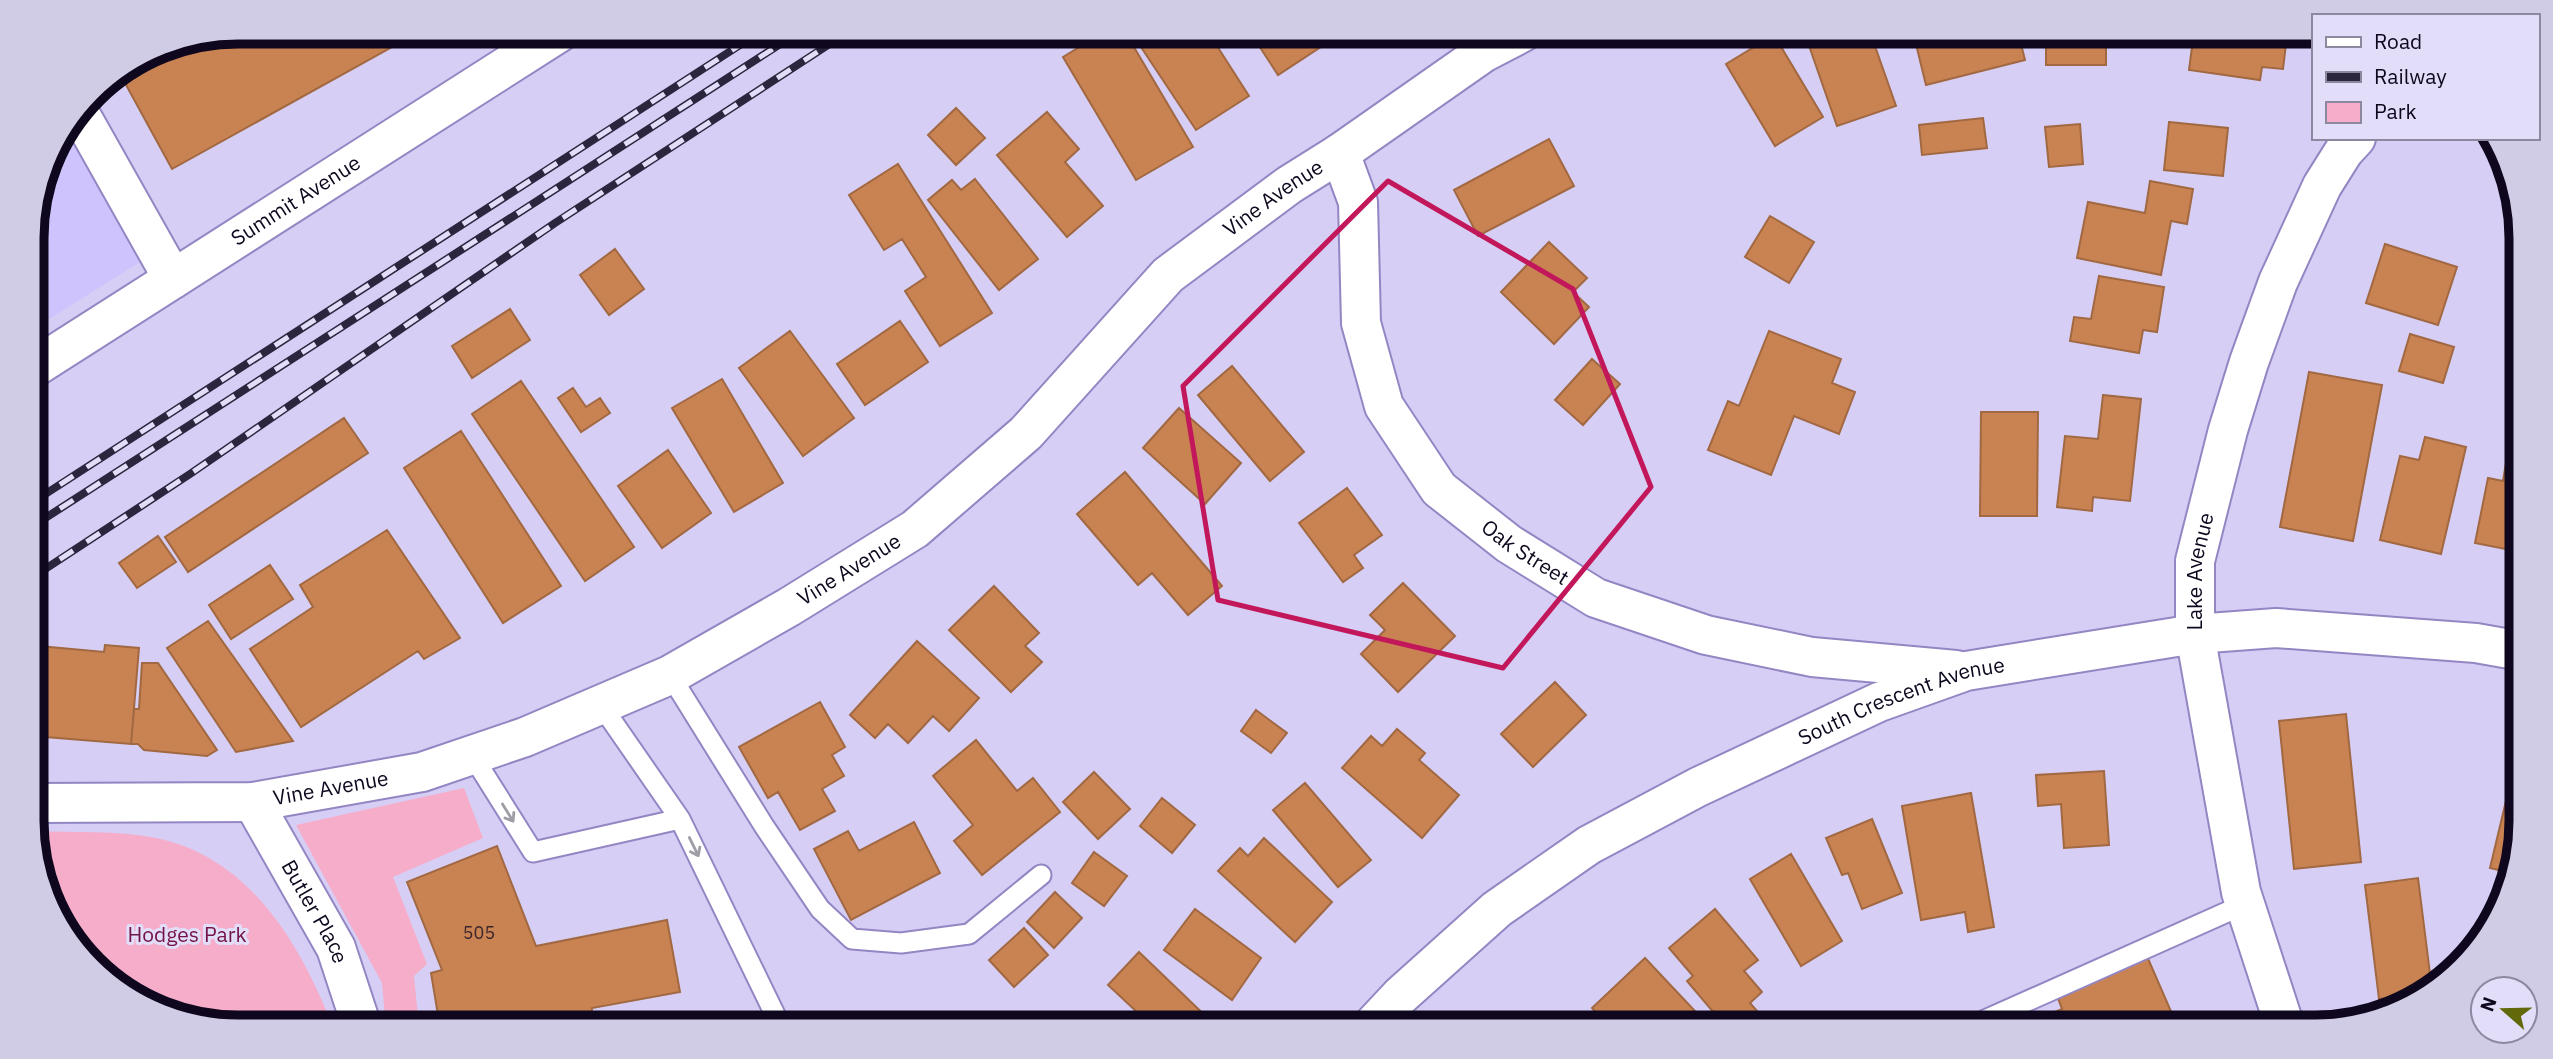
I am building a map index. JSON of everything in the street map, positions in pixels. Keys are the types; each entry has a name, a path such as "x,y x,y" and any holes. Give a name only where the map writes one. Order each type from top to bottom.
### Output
{"street":[{"name":"Summit Avenue","path":"44,361 541,44"},
{"name":"Vine Avenue","path":"44,803 253,802 422,772 524,737 670,675 915,529 1026,433 1168,275 1289,185 1500,44"},
{"path":"84,120 173,279"},
{"name":"Lake Avenue","path":"2281,1015 2245,904 2195,634 2194,561 2249,362 2278,282 2322,186 2354,140"},
{"name":"Oak Street","path":"1340,153 1358,202 1361,323 1384,406 1439,489 1509,544 1596,598 1706,635 1812,657 1966,671"},
{"name":"South Crescent Avenue","path":"1382,1015 1497,909 1589,845 1698,787 1879,702 1966,671 2195,634 2276,628 2476,643 2509,649"},
{"name":"Butler Place","path":"253,802 336,948 358,1015"}],"lane":[{"path":"670,675 764,826 820,909 852,939 901,943 970,934 1041,875"},
{"path":"601,705 680,819 775,1015"},
{"path":"472,755 533,852 680,819"},
{"path":"1996,1015 2245,904"}],"highlighted area":[{"path":"1388,181 1573,289 1651,487 1503,668 1218,600 1183,386"}],"shaded area":[{"path":"76,131 148,257 44,322 45,213 50,188"}],"green space":[{"path":"464,788 483,838 393,877 427,964 414,976 418,1015 385,1015 382,983 296,825"},
{"name":"Hodges Park","path":"44,831 141,835 189,848 219,864 245,885 268,909 288,936 328,1015 213,1014 176,1005 130,983 92,949 76,929 54,883 47,859"}],"building":[{"path":"225,44 397,44 172,169 124,81 130,76 188,50"},
{"path":"1084,44 1132,44 1193,147 1136,180 1063,57"},
{"path":"1139,44 1216,44 1249,96 1196,130"},
{"path":"1258,44 1325,44 1278,75"},
{"path":"1759,44 1779,44 1823,117 1775,146 1726,64"},
{"path":"1808,44 1874,44 1896,106 1837,126"},
{"path":"1916,44 2021,44 2025,60 1926,85"},
{"path":"2046,44 2106,44 2106,65 2046,65"},
{"path":"2192,44 2286,44 2283,69 2262,67 2260,80 2189,70"},
{"path":"956,108 985,138 956,165 928,135"},
{"path":"1047,112 1079,149 1065,162 1103,206 1067,237 997,155"},
{"path":"1983,118 1987,148 1922,155 1919,125"},
{"path":"2169,122 2228,128 2223,176 2164,170"},
{"path":"2080,124 2083,164 2049,167 2045,127"},
{"path":"1549,139 1574,186 1478,236 1454,190"},
{"path":"898,164 992,313 940,346 905,291 926,277 902,239 884,250 849,195"},
{"path":"975,179 1038,259 999,290 928,200 952,180 961,190"},
{"path":"2150,181 2193,189 2187,224 2171,221 2161,275 2077,258 2088,202 2145,213"},
{"path":"1770,216 1814,242 1789,283 1745,257"},
{"path":"1549,242 1587,278 1573,292 1589,307 1554,344 1501,292"},
{"path":"2385,244 2457,267 2438,325 2366,303"},
{"path":"615,249 644,289 609,315 580,275"},
{"path":"2099,276 2164,287 2157,332 2143,330 2139,353 2070,341 2074,317 2091,319"},
{"path":"510,309 530,340 472,378 452,346"},
{"path":"900,321 928,362 865,405 837,364"},
{"path":"790,331 854,418 803,456 739,368"},
{"path":"1769,331 1841,359 1832,383 1855,392 1839,434 1794,416 1771,475 1708,450 1728,401 1739,406"},
{"path":"2410,334 2454,347 2443,383 2399,371"},
{"path":"1592,359 1620,384 1583,425 1555,400"},
{"path":"1232,366 1304,452 1270,481 1198,395"},
{"path":"2309,372 2382,385 2353,541 2280,527"},
{"path":"722,379 783,483 734,512 672,408"},
{"path":"521,381 634,547 585,581 472,414"},
{"path":"573,388 586,407 600,398 610,413 581,432 558,398"},
{"path":"2103,395 2141,399 2130,501 2093,497 2092,511 2057,507 2065,436 2098,439"},
{"path":"1179,408 1241,463 1205,504 1143,448"},
{"path":"1981,412 2038,412 2037,516 1980,516"},
{"path":"344,418 368,453 188,572 165,537"},
{"path":"461,431 561,586 503,623 404,468"},
{"path":"2425,437 2466,447 2441,554 2380,540 2400,456 2419,460"},
{"path":"668,450 711,513 662,548 618,486"},
{"path":"2507,457 2509,550 2475,543 2488,478 2503,481"},
{"path":"1125,472 1222,586 1188,615 1152,573 1138,585 1077,514"},
{"path":"1347,488 1382,535 1354,555 1363,568 1343,582 1299,523"},
{"path":"387,530 460,638 424,659 418,651 301,727 250,649 313,607 300,585"},
{"path":"158,536 176,562 137,588 119,563"},
{"path":"270,565 293,599 231,639 209,605"},
{"path":"1403,583 1455,636 1398,692 1361,654 1385,630 1370,615"},
{"path":"994,586 1039,633 1025,646 1042,662 1011,692 949,630"},
{"path":"208,621 293,741 236,752 167,648"},
{"path":"917,641 979,698 949,731 933,716 908,743 888,724 875,738 850,715"},
{"path":"105,645 139,648 131,744 44,737 44,646 104,652"},
{"path":"142,663 158,663 217,750 207,756 144,750 138,744 131,744 134,709 139,709"},
{"path":"1555,682 1586,715 1533,767 1501,734"},
{"path":"820,702 845,747 832,755 844,776 822,789 835,811 800,830 778,792 768,798 739,747"},
{"path":"1256,710 1287,733 1271,753 1241,731"},
{"path":"2346,714 2361,862 2294,869 2279,721"},
{"path":"1397,729 1425,753 1419,760 1459,795 1422,838 1342,768 1371,736 1382,746"},
{"path":"976,740 1017,791 1033,778 1060,812 982,875 954,841 973,825 933,776"},
{"path":"2104,771 2109,845 2064,848 2061,804 2038,806 2036,775"},
{"path":"1094,772 1130,809 1098,839 1063,802"},
{"path":"1305,783 1371,860 1338,887 1273,810"},
{"path":"2509,788 2508,846 2503,871 2490,868"},
{"path":"1971,793 1994,927 1968,932 1965,912 1921,920 1902,806"},
{"path":"1162,798 1195,825 1172,853 1140,826"},
{"path":"1872,819 1902,893 1862,909 1848,873 1842,875 1826,838"},
{"path":"914,822 940,873 851,920 814,849 848,831 859,851"},
{"path":"1264,838 1332,902 1295,942 1218,871 1240,848 1248,856"},
{"path":"497,846 536,946 667,920 680,992 592,1008 592,1015 438,1015 431,973 442,970 407,882"},
{"path":"1094,852 1127,876 1104,906 1072,883"},
{"path":"1791,854 1842,941 1801,966 1750,879"},
{"path":"2418,878 2430,977 2400,995 2379,999 2365,885"},
{"path":"1055,892 1082,918 1054,948 1027,922"},
{"path":"1195,909 1261,958 1232,1000 1164,950"},
{"path":"1715,909 1758,960 1744,971 1762,992 1750,1003 1760,1015 1716,1015 1687,981 1693,976 1669,948"},
{"path":"1024,928 1048,955 1014,987 989,960"},
{"path":"1139,952 1205,1015 1140,1015 1108,985"},
{"path":"2146,954 2173,1015 2050,1015 2062,1009 2056,993"},
{"path":"1645,958 1699,1015 1598,1015 1592,1008"}],"railway":[{"path":"44,495 741,44"},
{"path":"44,519 780,44"},
{"path":"44,570 190,474 555,223 830,44"}]}
